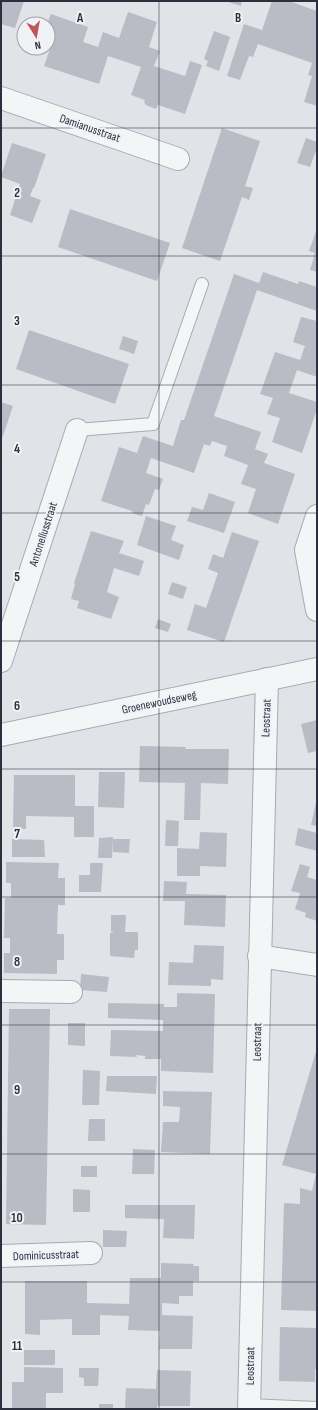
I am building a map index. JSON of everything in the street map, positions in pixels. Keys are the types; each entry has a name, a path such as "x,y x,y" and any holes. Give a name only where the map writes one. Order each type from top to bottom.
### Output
{"street":[{"name":"Damianusstraat","path":"1,98 178,159"},
{"name":"Antonellusstraat","path":"1,661 77,430"},
{"path":"317,516 306,550 317,610"},
{"name":"Groenewoudseweg","path":"1,735 317,669"},
{"name":"Leostraat","path":"249,1407 259,956 268,679"},
{"path":"259,956 317,965"},
{"path":"1,991 71,992"},
{"name":"Dominicusstraat","path":"1,1256 91,1253"}],"lane":[{"path":"77,430 153,424 202,284"},
{"name":"Leostraat","path":"249,1407 317,1408"}],"building":[{"path":"1,1 24,1 19,16 16,16 15,28 1,24"},
{"path":"225,1 242,1 241,6"},
{"path":"272,1 289,1 317,11 317,106 304,102 312,76 308,75 312,63 258,44 253,57 249,56 240,80 227,76 244,24 262,30"},
{"path":"128,12 157,22 149,47 160,51 154,66 185,76 190,61 202,65 185,114 158,105 156,109 146,105 144,102 145,100 131,95 141,67 108,56 99,84 44,66 48,56 56,56 56,16 50,16 51,14 88,27 83,42 98,47 103,32 119,38"},
{"path":"214,31 230,37 219,71 206,66 208,61 204,59"},
{"path":"222,128 260,141 245,186 253,188 249,200 242,197 220,261 182,248"},
{"path":"306,138 317,142 317,148 310,167 297,163"},
{"path":"12,143 46,154 30,196 41,200 32,223 10,215 20,184 1,176"},
{"path":"70,209 170,243 157,281 58,247"},
{"path":"317,228 317,272 310,270 315,253 309,251"},
{"path":"263,272 298,284 299,281 317,287 317,311 257,290 214,416 261,432 255,449 268,454 264,463 295,474 278,524 248,513 256,489 241,484 248,465 224,456 227,446 212,441 210,446 204,444 194,473 151,458 146,473 163,479 159,490 155,489 149,505 146,504 142,516 132,513 132,511 101,501 119,447 137,453 143,436 173,446 181,420 184,420 234,274 259,283"},
{"path":"301,317 317,321 317,377 297,370 289,393 317,402 317,409 302,453 272,442 280,418 267,414 273,398 260,394 275,352 300,360 305,346 293,342"},
{"path":"29,330 129,364 115,404 16,369"},
{"path":"123,336 138,341 134,354 119,349"},
{"path":"1,402 13,406 1,442"},
{"path":"209,493 235,502 224,533 187,521 192,507 203,510"},
{"path":"146,516 176,526 171,540 184,545 179,560 137,545"},
{"path":"91,531 124,541 119,553 144,561 139,576 114,568 107,592 119,597 111,619 77,608 79,601 71,599 74,583"},
{"path":"232,532 259,541 224,642 187,630 195,604 206,608 218,573 208,569 213,554 223,558"},
{"path":"172,582 187,587 183,599 168,594"},
{"path":"158,619 171,624 168,632 155,628"},
{"path":"317,720 317,751 308,753 301,724"},
{"path":"140,746 186,747 185,749 229,749 228,784 201,783 200,820 184,820 185,783 139,782"},
{"path":"99,772 125,772 124,808 98,807"},
{"path":"14,775 75,775 75,806 94,806 94,837 74,837 74,817 26,816 26,829 13,828"},
{"path":"317,802 317,826 311,825"},
{"path":"166,820 179,821 178,846 165,846"},
{"path":"298,828 317,833 317,851 295,845"},
{"path":"200,832 227,833 226,867 200,866 200,876 177,876 177,848 199,849"},
{"path":"113,837 112,858 98,858 99,838"},
{"path":"12,839 44,840 45,857 12,857"},
{"path":"113,839 130,839 129,853 113,852"},
{"path":"6,862 59,863 58,878 65,878 65,905 58,905 57,934 64,934 64,960 57,960 57,974 4,973 4,953 10,953 10,938 4,938 5,898 11,898 11,883 6,883"},
{"path":"90,863 103,863 101,892 79,892 79,875 90,875"},
{"path":"300,864 310,867 307,877 317,880 317,921 305,917 306,913 295,909 300,893 291,891"},
{"path":"164,881 187,882 186,894 226,895 225,927 184,925 185,901 163,901"},
{"path":"111,915 126,915 125,932 138,932 138,950 135,950 134,958 110,956 110,933 115,933 111,932"},
{"path":"194,945 224,946 223,980 211,979 211,986 168,985 169,962 193,963"},
{"path":"81,974 109,977 107,992 80,990"},
{"path":"177,993 215,994 213,1073 161,1071 161,1059 145,1059 145,1056 136,1055 137,1057 110,1056 111,1030 163,1031 163,1020 108,1018 108,1003 164,1004 164,1007 177,1007"},
{"path":"9,1009 50,1009 46,1225 6,1224"},
{"path":"68,1023 85,1023 85,1046 68,1045"},
{"path":"317,1048 316,1311 281,1310 284,1203 300,1204 300,1188 312,1191 316,1174 282,1165"},
{"path":"83,1070 100,1071 99,1105 82,1105"},
{"path":"107,1076 157,1076 156,1094 106,1091"},
{"path":"163,1091 212,1092 210,1154 161,1152 163,1122 179,1122 180,1107 163,1106"},
{"path":"89,1119 105,1119 105,1141 88,1141"},
{"path":"133,1149 155,1150 154,1174 132,1174"},
{"path":"81,1166 97,1166 97,1177 81,1177"},
{"path":"73,1189 90,1190 90,1212 73,1212"},
{"path":"125,1205 195,1205 194,1239 163,1238 164,1219 125,1218"},
{"path":"103,1230 127,1231 126,1247 103,1247"},
{"path":"161,1263 194,1264 193,1266 199,1266 199,1281 193,1281 193,1296 179,1296 179,1304 162,1303 162,1315 193,1316 192,1349 159,1349 160,1331 128,1330 129,1316 100,1315 100,1335 72,1335 72,1319 40,1320 40,1335 25,1334 25,1281 87,1281 87,1303 129,1304 130,1278 161,1278"},
{"path":"280,1327 316,1328 317,1369 315,1369 315,1382 279,1381"},
{"path":"24,1350 55,1350 55,1365 24,1365"},
{"path":"24,1367 63,1368 63,1393 46,1393 46,1409 12,1409 12,1382 24,1382"},
{"path":"79,1368 99,1368 98,1386 84,1386 84,1378 79,1377"},
{"path":"157,1370 191,1371 190,1406 157,1406 157,1409 125,1409 126,1388 156,1389"},
{"path":"99,1404 113,1404 113,1409 99,1409"}]}
